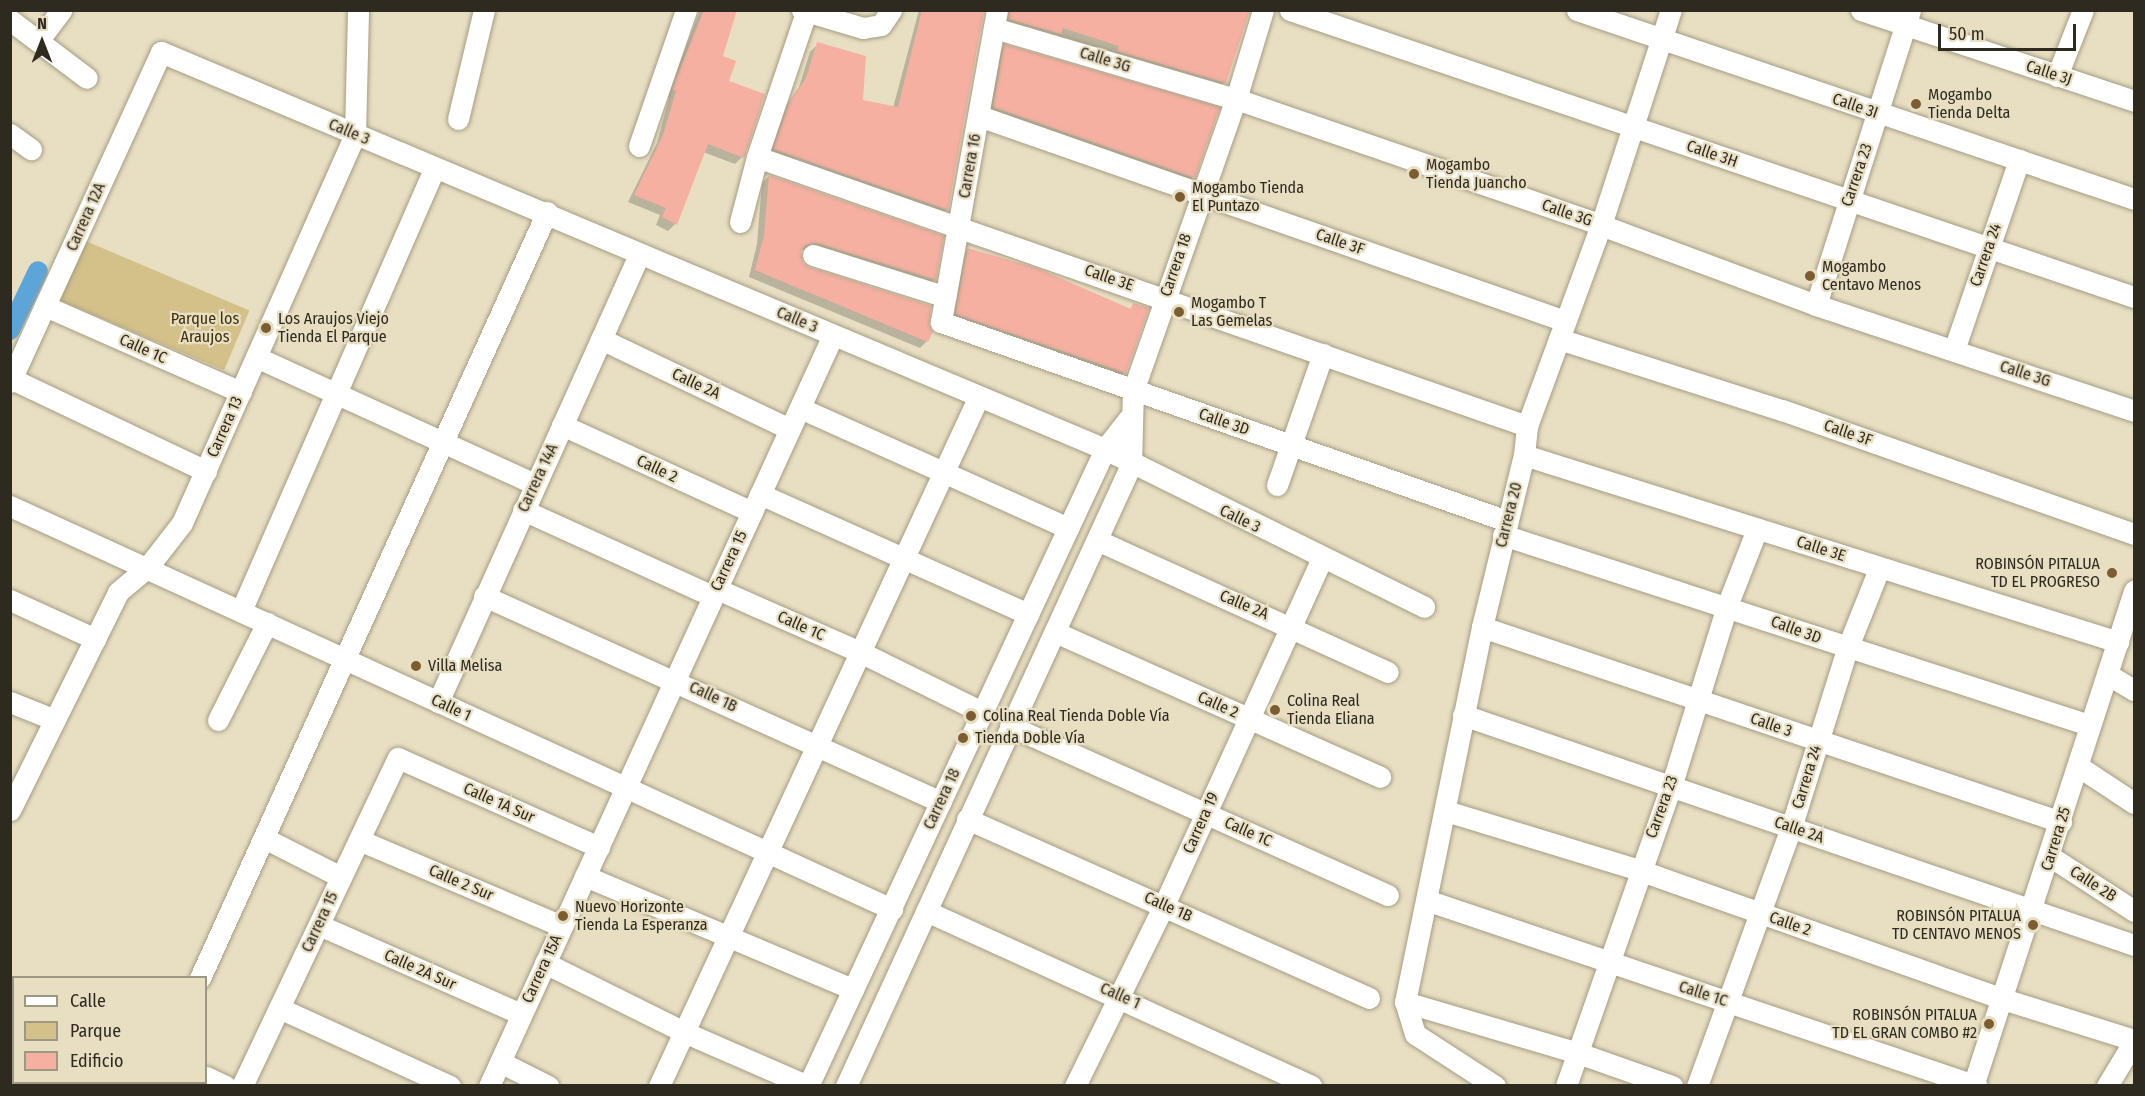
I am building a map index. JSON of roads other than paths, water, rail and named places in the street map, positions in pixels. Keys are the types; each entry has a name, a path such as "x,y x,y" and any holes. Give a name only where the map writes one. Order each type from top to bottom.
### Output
{"street":[{"path":"38,41 61,10"},
{"name":"Carrera 13","path":"11,806 118,592 147,568 182,523 355,135 358,10"},
{"path":"458,119 484,10"},
{"path":"639,146 686,10"},
{"path":"740,222 757,157 804,11 863,28 881,24 891,10"},
{"name":"Carrera 18","path":"846,1086 1010,726 1099,541 1131,465 1129,418 1133,391 1200,195 1236,99 1263,10"},
{"name":"Calle 3H","path":"1290,10 2134,297"},
{"name":"Calle 3I","path":"1577,10 2134,199"},
{"name":"Carrera 20","path":"1405,1002 1429,901 1463,715 1482,627 1524,455 1527,426 1601,225 1671,10"},
{"name":"Calle 3J","path":"1861,10 1907,18 2058,76 2134,101"},
{"path":"2058,76 2083,10"},
{"name":"Carrera 23","path":"1816,305 1907,18"},
{"name":"Calle 3G","path":"996,19 1601,225 1816,305 2134,411"},
{"name":"Carrera 16","path":"941,322 996,19"},
{"path":"10,20 87,78"},
{"name":"Calle 3","path":"161,52 355,135 547,212 639,254 1105,450 1131,465 1424,608"},
{"name":"Carrera 12A","path":"11,381 161,52"},
{"name":"Calle 3F","path":"979,116 1782,410 2134,534"},
{"path":"10,134 31,149"},
{"name":"Calle 3E","path":"757,157 1165,297 1527,426"},
{"name":"Carrera 24","path":"1954,350 2019,160"},
{"path":"242,611 435,168"},
{"path":"201,976 547,212"},
{"name":"Carrera 14A","path":"438,702 639,254"},
{"path":"813,255 946,297"},
{"name":"Calle 1C","path":"45,306 241,392"},
{"name":"Calle 3D","path":"941,322 1290,444 1505,528 1847,649 2089,725"},
{"name":"Carrera 15","path":"626,788 833,335"},
{"name":"Calle 2A","path":"601,339 790,429"},
{"path":"1276,485 1323,354"},
{"path":"256,357 535,483"},
{"path":"11,381 206,471"},
{"path":"659,1086 978,398"},
{"path":"800,408 1068,528"},
{"name":"Carrera 18","path":"808,1086 1105,450 1129,418"},
{"name":"Calle 2","path":"562,426 903,559 1028,614"},
{"name":"Calle 3E","path":"1524,455 2118,642"},
{"name":"Calle 1","path":"10,506 892,909"},
{"name":"Calle 1C","path":"523,510 715,593 860,652 982,712"},
{"name":"Carrera 23","path":"1566,1086 1639,870 1671,787 1726,606 1757,529"},
{"name":"Calle 2A","path":"1099,541 1290,625 1388,672"},
{"name":"Carrera 19","path":"1075,1086 1164,905 1322,559"},
{"name":"Carrera 24","path":"1697,1086 1791,828 1847,649 1879,568"},
{"name":"Carrera 25","path":"1974,1085 2034,908 2089,725 2134,591"},
{"name":"Calle 1B","path":"484,596 675,679 941,802"},
{"path":"10,600 95,639"},
{"path":"218,720 267,623"},
{"name":"Calle 3","path":"1482,627 2061,822"},
{"name":"Calle 2","path":"1055,632 1380,777"},
{"path":"1007,659 1036,674"},
{"path":"2107,674 2134,690"},
{"path":"10,702 55,720"},
{"name":"Calle 2A","path":"1463,715 1791,828 2034,908 2134,945"},
{"name":"Calle 1C","path":"1010,726 1388,895"},
{"name":"Carrera 15","path":"242,1086 398,758"},
{"name":"Calle 1A Sur","path":"398,758 599,847"},
{"path":"2078,766 2134,803"},
{"name":"Carrera 15A","path":"489,1086 626,788"},
{"name":"Calle 2","path":"1446,811 1639,870 2003,999 2134,1041"},
{"name":"Calle 1B","path":"967,819 1369,998"},
{"path":"264,838 341,878"},
{"name":"Calle 2 Sur","path":"359,840 562,926"},
{"name":"Calle 2B","path":"2050,857 2134,911"},
{"path":"585,876 853,989"},
{"name":"Calle 1C","path":"1429,901 1607,963 1974,1085"},
{"name":"Calle 1","path":"926,911 1119,995 1311,1086"},
{"name":"Calle 2A Sur","path":"319,925 521,1014"},
{"path":"545,963 684,1032 808,1086"},
{"path":"1405,1002 1415,1034 1495,1086"},
{"path":"1405,1002 1578,1053 1672,1086"},
{"path":"279,1008 450,1086"},
{"path":"2110,1085 2134,1041"},
{"path":"500,1062 548,1086"},
{"path":"207,1077 225,1086"}],"waterway":[{"path":"10,330 38,271"}],"place":[{"name":"Mogambo Tienda Delta","path":"1916,104"},
{"name":"Mogambo Tienda Juancho","path":"1414,174"},
{"name":"Mogambo Tienda El Puntazo","path":"1180,197"},
{"name":"Mogambo Centavo Menos","path":"1810,276"},
{"name":"Mogambo T Las Gemelas","path":"1179,312"},
{"name":"Los Araujos Viejo Tienda El Parque","path":"266,328"},
{"name":"ROBINSÓN PITALUA TD EL PROGRESO","path":"2112,573"},
{"name":"Villa Melisa","path":"416,666"},
{"name":"Colina Real Tienda Eliana","path":"1275,710"},
{"name":"Colina Real Tienda Doble Vía","path":"971,716"},
{"name":"Tienda Doble Vía","path":"963,738"},
{"name":"Nuevo Horizonte Tienda La Esperanza","path":"563,916"},
{"name":"ROBINSÓN PITALUA TD CENTAVO MENOS","path":"2033,925"},
{"name":"ROBINSÓN PITALUA TD EL GRAN COMBO #2","path":"1989,1024"}],"park label":[{"name":"Parque los Araujos","path":"205,328"}]}
